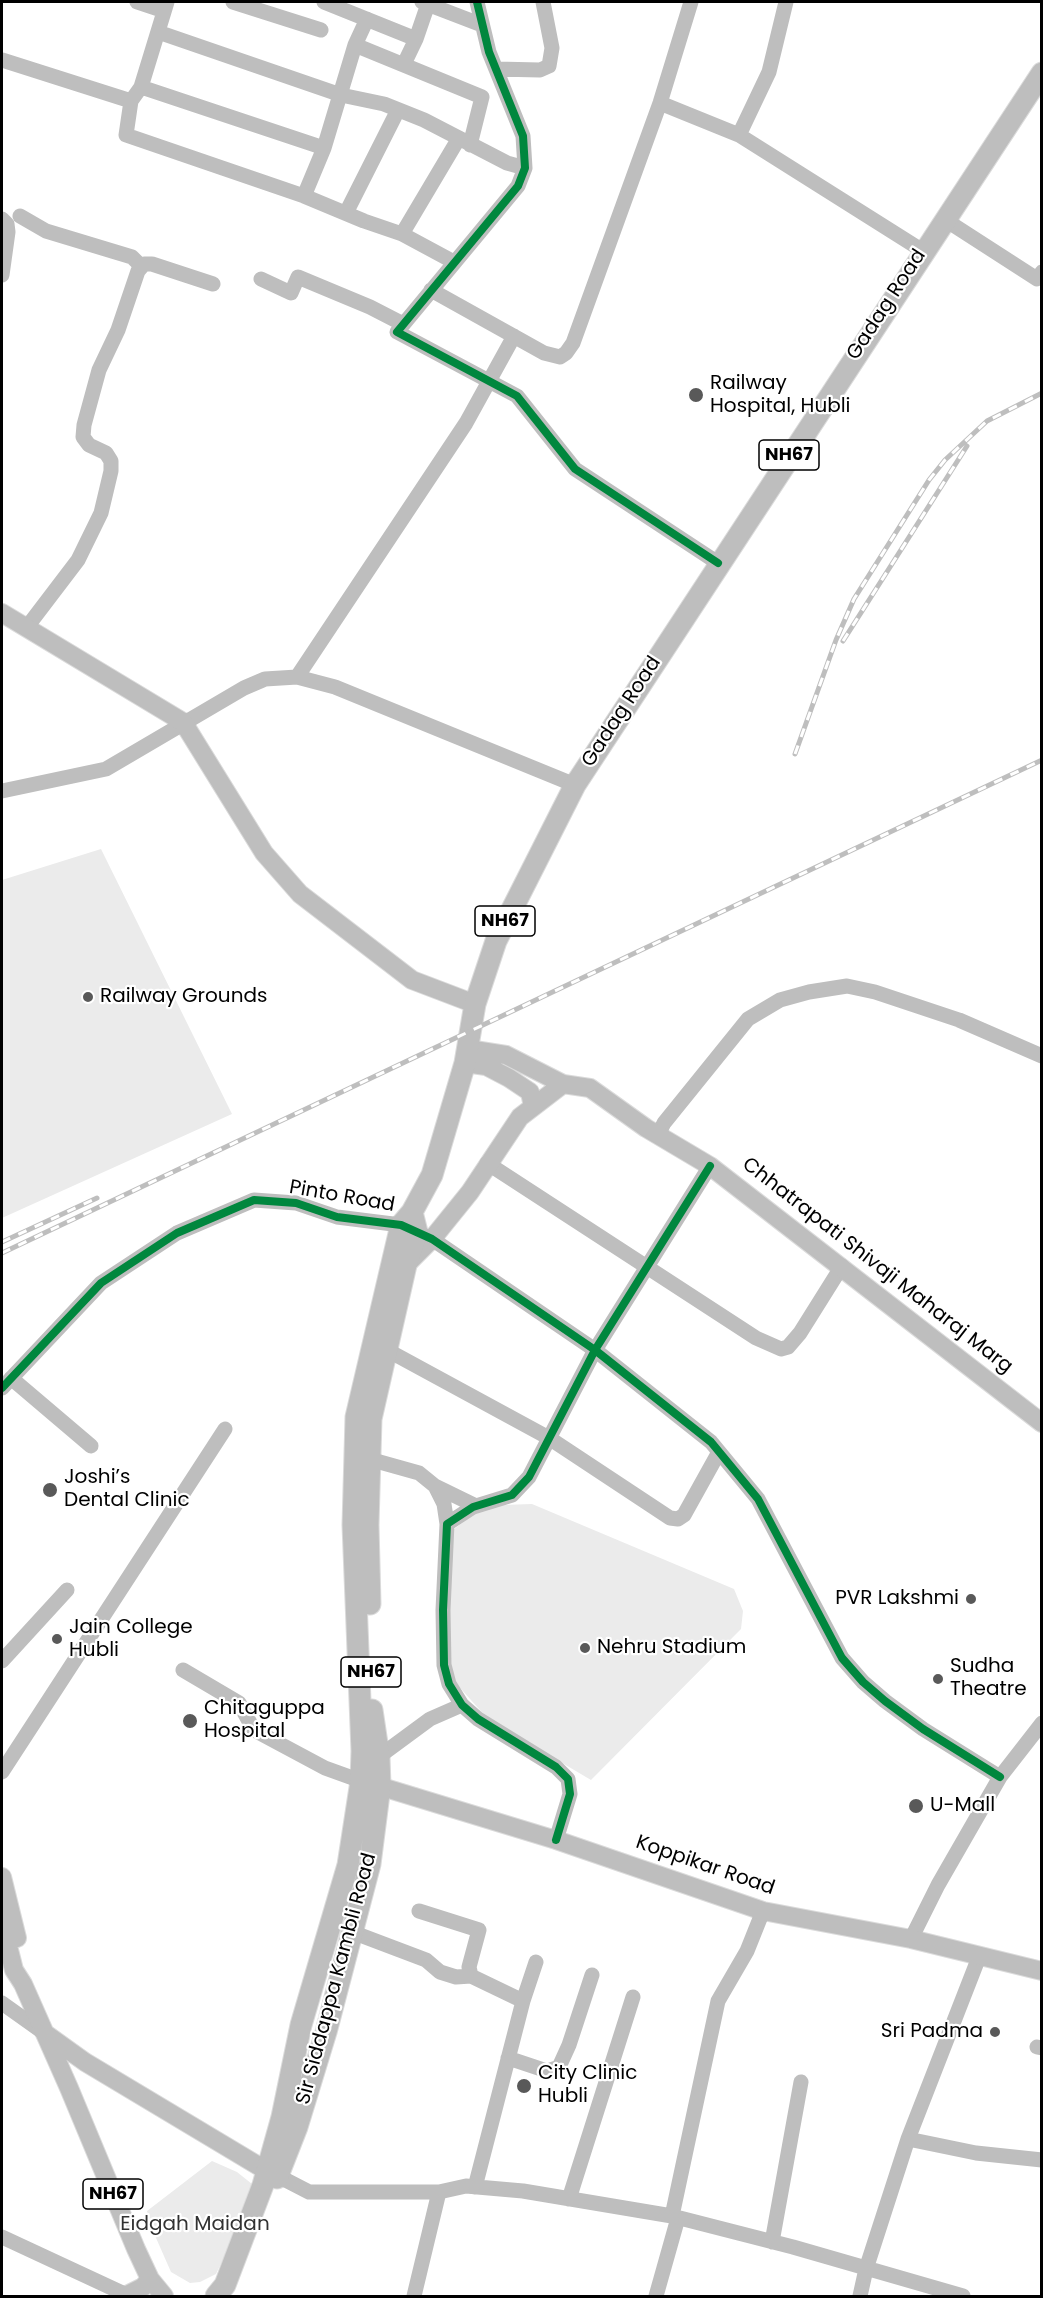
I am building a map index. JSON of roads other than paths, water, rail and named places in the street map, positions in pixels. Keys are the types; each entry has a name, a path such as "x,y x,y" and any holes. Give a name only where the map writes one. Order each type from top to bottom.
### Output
{"highway":[{"name":"Gadag Road","path":"544,842 583,790 948,222 1041,73"},
{"name":"Gadag Road","path":"466,1056 475,1004 496,941 544,842 575,785 923,251 948,222 1041,92"},
{"name":"NH67","path":"416,1227 466,1056"},
{"name":"Sir Siddappa Kambli Road","path":"234,2296 272,2173 301,2025 348,1865 367,1779 379,1757 372,1710 369,1459 372,1419 416,1227"},
{"name":"Sir Siddappa Kambli Road","path":"272,2173 297,2127 326,2032 370,1864 353,1525 356,1417 416,1227"},
{"name":"NH67","path":"216,2296 225,2285 272,2173"}],"main road":[{"path":"2,613 183,722 264,853 300,894 412,980 475,1004"},
{"name":"Chhatrapati Shivaji Maharaj Marg","path":"466,1056 506,1055 563,1084 590,1088 710,1166 842,1266 1041,1424"},
{"path":"466,1056 509,1078 530,1092 533,1107"},
{"path":"416,1227 470,1192 487,1163 520,1117 563,1084"},
{"name":"Koppikar Road","path":"367,1779 556,1840 763,1911 911,1939 1041,1971"},
{"path":"2,1877 25,1966 23,1984"},
{"path":"2,1922 7,1962 23,1984 69,2088"},
{"path":"44,2033 85,2062 272,2173"},
{"path":"69,2088 69,2067 75,2062 85,2062"},
{"name":"NH67","path":"69,2088 150,2279 164,2296"},
{"path":"128,2296 143,2287 150,2279"}],"street":[{"path":"137,2 166,6 141,87 131,101 126,135 304,196 402,234 454,262"},
{"path":"233,2 321,30"},
{"path":"324,2 416,39"},
{"path":"477,2 496,69 523,136 525,168 518,186 397,332 517,396 575,469 718,563"},
{"path":"496,69 540,70 549,66 552,48 543,2"},
{"path":"431,290 552,356 560,357 566,353 573,343 660,104 691,2"},
{"path":"739,135 769,72 786,2"},
{"path":"404,64 416,39 425,3 482,25"},
{"path":"304,196 324,148 355,45 366,19"},
{"path":"158,32 341,95 398,110 507,163 525,168"},
{"path":"355,45 482,97 464,142 402,234"},
{"path":"2,60 131,101"},
{"path":"141,87 324,148"},
{"path":"660,104 739,135 923,251"},
{"path":"346,213 398,110"},
{"path":"20,216 46,231 132,257 141,266"},
{"path":"2,219 7,224 8,232 2,275"},
{"path":"948,222 1037,279 1041,272"},
{"path":"141,266 152,264 213,284"},
{"path":"27,627 78,560 101,513 111,471 111,460 106,453 89,445 82,437 99,370 118,330 141,266"},
{"path":"261,279 291,293 298,277 370,307 403,324"},
{"path":"297,677 424,489 514,336"},
{"path":"2,791 106,769 132,756 183,722 265,679 297,677 335,687 575,785"},
{"path":"658,1134 664,1123 748,1019 780,1000 809,992 847,986 874,992 959,1020 1041,1056"},
{"path":"487,1163 756,1338 781,1349 788,1347 800,1334 842,1266"},
{"path":"447,1524 476,1506 512,1496 529,1477 595,1350 710,1166"},
{"name":"Pinto Road","path":"6,1383 101,1283 177,1233 254,1200 296,1203 337,1217 416,1227"},
{"path":"416,1227 595,1350 719,1452 758,1499 842,1658 863,1682 885,1701 923,1729 1000,1777"},
{"path":"387,1350 549,1438 670,1518 678,1519 684,1515 719,1452"},
{"path":"6,1383 91,1446"},
{"path":"2,1772 225,1429"},
{"path":"369,1459 419,1473 435,1486 476,1506"},
{"path":"435,1486 444,1504 447,1524 443,1610 444,1665 449,1684 462,1705 478,1719 556,1767 568,1779 570,1794 556,1840"},
{"path":"2,1661 67,1590"},
{"path":"183,1670 239,1703 254,1730 326,1768 367,1779"},
{"path":"379,1757 430,1719 462,1705"},
{"path":"911,1939 938,1885 1000,1777 1041,1723"},
{"path":"419,1911 479,1930 470,1967 471,1976"},
{"path":"656,2296 675,2217 718,2001 747,1951 763,1911"},
{"path":"352,1932 426,1960 440,1972 456,1977 471,1976 523,2001"},
{"path":"860,2296 866,2269 908,2139 979,1957"},
{"path":"475,2187 523,2001 536,1962"},
{"path":"508,2058 547,2071 559,2067 569,2045 592,1975"},
{"path":"569,2199 633,1997"},
{"path":"2,2003 44,2033"},
{"path":"772,2242 801,2082"},
{"path":"908,2139 976,2152 1041,2160"},
{"path":"272,2173 309,2192 439,2192 475,2187 569,2199 675,2217 963,2296"},
{"path":"414,2296 439,2192"},
{"path":"2,2237 128,2296"}],"railway":[{"path":"795,754 836,640 854,599 929,480 945,460 987,421 1042,393"},
{"path":"843,641 967,446"},
{"path":"2,1253 1042,760"},
{"path":"2,1242 97,1198"}],"place":[{"name":"Railway Hospital, Hubli","path":"696,395"},
{"name":"Railway Grounds","path":"88,997"},
{"name":"Joshi’s Dental Clinic","path":"50,1490"},
{"name":"PVR Lakshmi","path":"971,1599"},
{"name":"Jain College Hubli","path":"57,1639"},
{"name":"Nehru Stadium","path":"585,1648"},
{"name":"Sudha Theatre","path":"938,1679"},
{"name":"Chitaguppa Hospital","path":"190,1721"},
{"name":"U-Mall","path":"916,1806"},
{"name":"Sri Padma","path":"995,2032"},
{"name":"City Clinic Hubli","path":"524,2086"}],"park label":[{"name":"Eidgah Maidan","path":"195,2225"}]}
